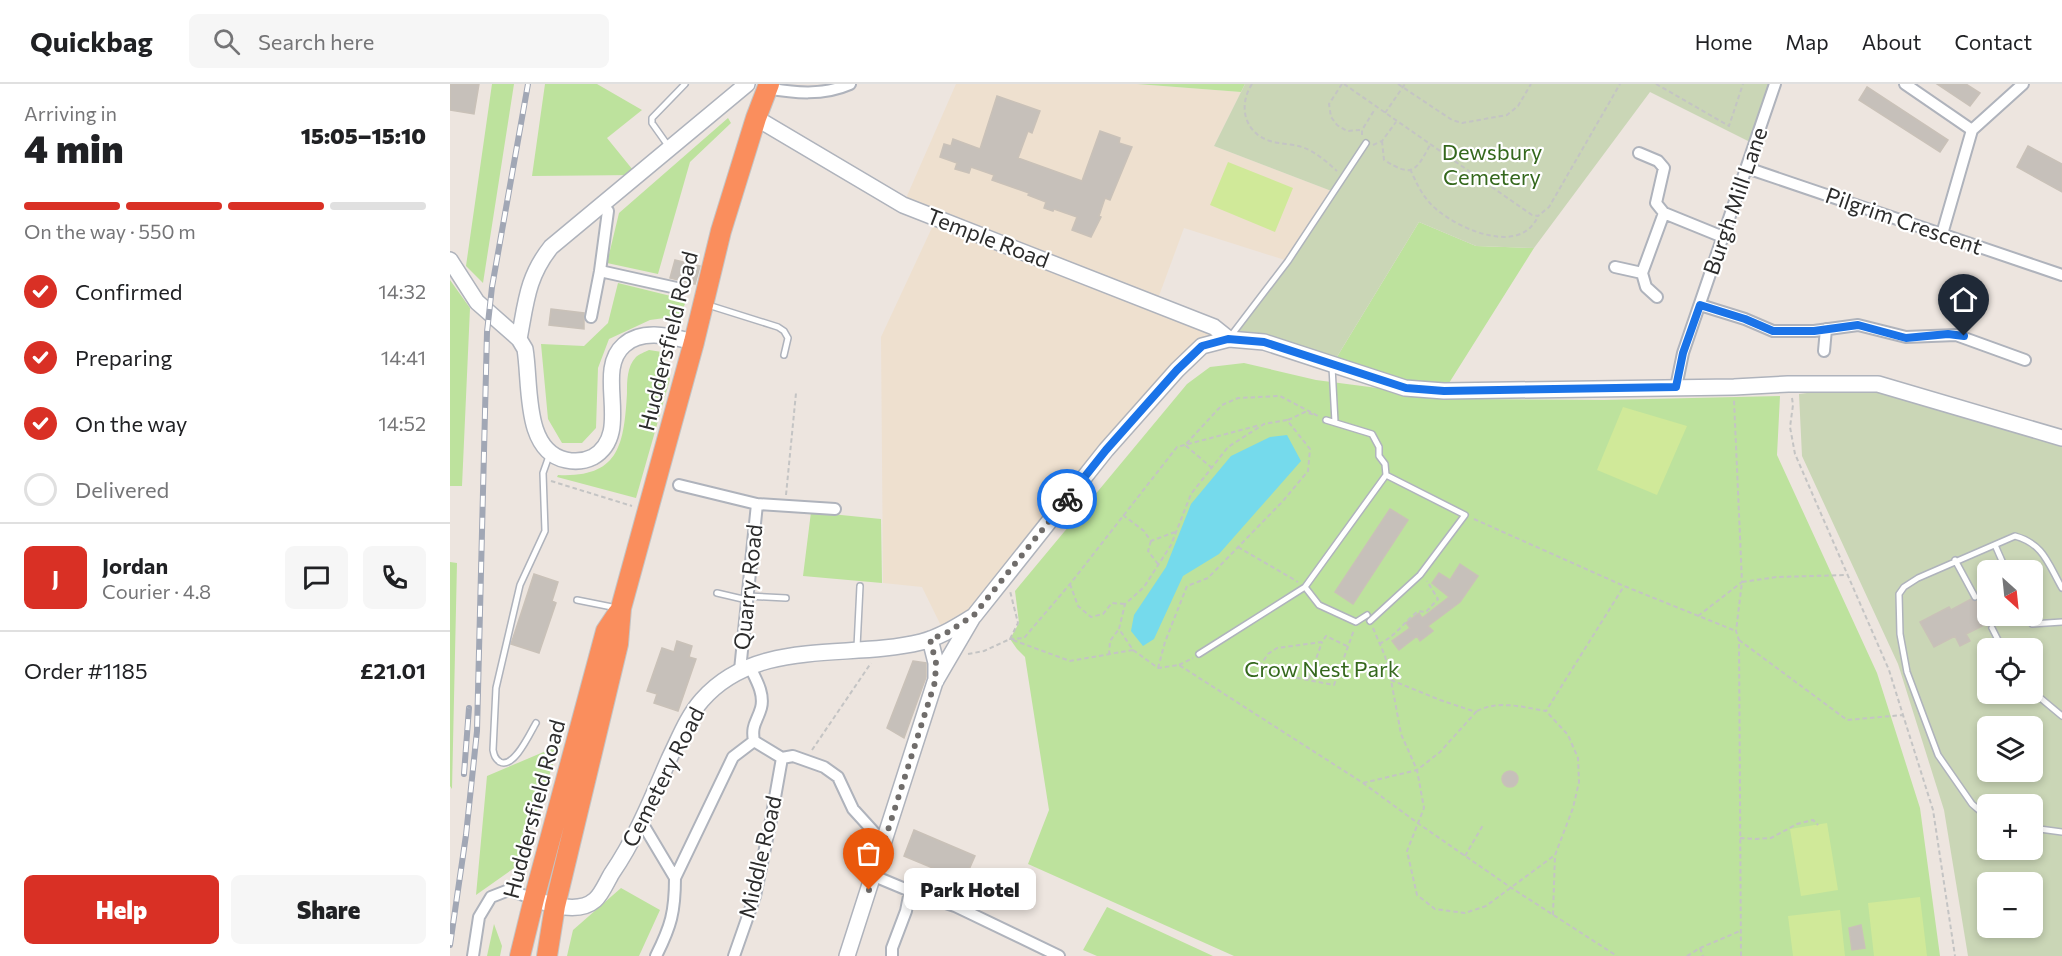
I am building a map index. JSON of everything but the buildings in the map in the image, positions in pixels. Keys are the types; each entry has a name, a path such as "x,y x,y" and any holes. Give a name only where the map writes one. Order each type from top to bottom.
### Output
{"highway":[{"name":"Huddersfield Road","path":"547,956 555,906 618,644 621,608 694,342 721,231 756,118 760,85"},
{"name":"Huddersfield Road","path":"520,956 606,631 621,608"}],"main road":[{"path":"519,339 526,294 532,276 540,260 551,247 670,148 760,85"},
{"name":"Temple Road","path":"756,118 903,205 1214,327 1228,339"},
{"path":"450,260 477,302 519,339 525,349 533,424 539,441 550,454 567,460 585,461 598,454 608,441 612,427 612,369 616,354 624,345 642,335 669,336 694,342"},
{"path":"1228,339 1264,342 1406,388 1444,391 1878,384 2062,438"},
{"name":"Cemetery Road","path":"555,906 582,906 595,900 620,861 641,821 688,719 718,684 744,668 778,657 882,648 930,639 945,634 974,615 1106,450 1177,370 1202,346 1228,339"},
{"path":"847,956 935,682 974,615"},
{"path":"930,639 936,663 935,682"},
{"path":"534,899 555,906"}],"street":[{"path":"760,85 791,92 820,92 850,84"},
{"name":"Burgh Mill Lane","path":"1676,387 1683,353 1775,84"},
{"path":"1905,84 1972,130"},
{"path":"1942,234 1972,130 2023,84"},
{"path":"1639,153 1658,161 1664,168 1656,203 1664,213 1723,237"},
{"name":"Pilgrim Crescent","path":"1747,168 2062,275"},
{"path":"591,317 608,211 602,205"},
{"path":"1657,297 1646,287 1642,273 1664,213"},
{"path":"1615,267 1642,273"},
{"path":"600,271 681,289"},
{"path":"1700,305 1745,319 1773,331 1858,325 1906,338 1956,334 2025,360"},
{"path":"1824,351 1826,329"},
{"name":"Quarry Road","path":"679,485 757,504 835,509"},
{"name":"Quarry Road","path":"744,668 747,598 757,504"},
{"path":"744,668 760,689 762,706 752,730 754,741 782,758 793,756 806,759 824,767 838,777 852,809 883,842"},
{"path":"656,956 672,920 675,878 733,757 754,741"},
{"name":"Middle Road","path":"734,956 755,896 782,758"},
{"path":"641,821 675,878"},
{"path":"874,876 956,906 1059,956"},
{"path":"473,956 479,917 491,897 509,890 534,899"},
{"path":"892,956 892,948 906,911 910,891"}],"lane":[{"path":"670,148 652,123 652,118 685,84"},
{"path":"1228,339 1288,261 1366,143"},
{"path":"703,303 778,327 788,338 784,355"},
{"path":"1332,365 1335,422"},
{"path":"1199,654 1305,587 1386,475 1385,464 1379,456 1379,447 1372,434 1326,420"},
{"path":"536,723 514,759 504,763 498,761 493,750 496,688 520,585 545,531 543,478 550,454"},
{"path":"1370,621 1420,575 1465,515 1386,475"},
{"path":"1977,808 1938,755 1907,672 1900,633 1899,594 1904,587 1918,578 1955,560 2015,536 2028,540 2040,548 2062,588"},
{"path":"1995,545 2002,560"},
{"path":"1955,560 1975,597"},
{"path":"857,650 860,586"},
{"path":"1305,587 1319,605 1356,622 1367,615"},
{"path":"717,593 747,598 786,598"},
{"path":"577,600 621,608"},
{"path":"2043,623 2062,622"},
{"path":"1992,628 1997,638"},
{"path":"2043,700 2062,716"},
{"path":"2043,829 2062,832"}],"path":[{"path":"1252,84 1247,91 1243,112 1255,134 1272,142 1304,148 1326,161 1344,178"},
{"path":"1362,130 1347,131 1337,125 1331,117 1329,104 1343,84 1532,215 1538,216"},
{"path":"1398,84 1452,120 1462,123 1508,115 1518,106 1531,84"},
{"path":"1410,170 1420,191 1434,208 1449,219 1479,232 1506,238 1524,233 1534,226 1538,216 1549,207 1620,84"},
{"path":"1656,84 1729,126 1743,84"},
{"path":"1385,113 1404,86"},
{"path":"1376,108 1362,130 1362,140 1366,143 1373,145 1382,141 1396,122"},
{"path":"1382,141 1384,160 1401,170 1410,170 1421,161 1430,145"},
{"path":"1788,384 1793,405 1790,427 1795,454 1889,670 1933,810 1955,956"},
{"path":"1734,387 1742,582 1736,632 1739,640 1741,956"},
{"name":"Quarry Road","path":"785,505 796,393"},
{"path":"1185,445 1222,405 1238,398 1280,396 1326,420"},
{"path":"952,653 961,655 975,653 1011,639 1024,638 1070,584 1178,447 1287,420 1305,411 1326,420"},
{"path":"1158,668 1165,642 1187,586 1208,578 1283,501 1308,471 1310,449 1287,420"},
{"path":"1109,655 1110,641 1119,629 1125,604 1144,587 1170,545 1191,494 1228,447 1264,424"},
{"path":"1185,445 1212,468"},
{"path":"543,478 648,510"},
{"path":"1124,515 1144,531 1151,541"},
{"path":"1465,515 1624,586 1736,632"},
{"path":"1151,541 1176,531"},
{"path":"1151,541 1148,551 1158,564"},
{"path":"1237,546 1305,587"},
{"path":"1379,644 1400,631 1405,621 1418,611 1426,612 1438,599 1428,582 1420,575"},
{"path":"1698,616 1742,582 1777,577 1847,575"},
{"path":"1005,577 1014,599 1018,622 1011,639"},
{"path":"1070,584 1078,606 1091,617 1103,614 1112,603 1125,604"},
{"path":"1546,711 1624,586"},
{"path":"1370,621 1385,656 1401,734 1417,770 1424,808 1407,851 1417,895 1435,909 1465,913 1486,906 1555,855"},
{"path":"1322,642 1276,648 1268,654 1260,666 1261,671 1334,685 1356,622"},
{"path":"1119,629 1133,650 1158,668 1179,665 1199,654"},
{"path":"1309,680 1326,636 1347,646"},
{"path":"1011,639 1070,661 1133,650"},
{"path":"1739,640 1847,720 1903,715"},
{"path":"806,759 882,648"},
{"path":"1179,665 1363,783 1510,887 1617,956"},
{"path":"1391,680 1476,712"},
{"path":"1363,783 1417,770 1440,752 1476,712 1488,706 1506,704 1546,711 1568,735 1578,758 1579,782 1573,808 1555,855 1553,915"},
{"path":"1740,837 1771,838 1797,824 1814,820 1818,825"},
{"path":"1465,856 1483,825"},
{"path":"1687,956 1700,948 1740,932"},
{"path":"1700,948 1703,956"}],"shaded area":[{"path":"956,84 1137,84 1241,92 1214,146 1334,192 1288,261 1184,228 1156,304 1229,339 1202,346 1005,577 945,634 922,587 883,583 881,337 936,219 903,205"}],"green space":[{"path":"492,84 514,84 483,283 466,266"},
{"path":"545,84 597,84 642,110 607,138 637,175 532,176"},
{"path":"1137,84 1245,84 1241,92"},
{"name":"Dewsbury Cemetery","path":"1245,84 1775,84 1754,144 1650,92 1534,248 1476,246 1419,222 1332,365 1229,339 1334,192 1214,146"},
{"path":"728,118 731,123 690,162 658,274 607,263 619,213"},
{"path":"1228,162 1293,188 1275,232 1210,205"},
{"path":"1419,222 1476,246 1534,248 1444,391 1332,365"},
{"path":"450,280 470,308 462,486 450,486"},
{"path":"618,283 687,300 679,316 650,320 609,339 598,368 596,428 582,443 562,443 548,419 541,344 584,346 608,323"},
{"path":"649,350 662,352 670,379 636,498 557,477 558,475 594,471 606,464 614,455 624,428 629,369 636,357"},
{"name":"Crow Nest Park","path":"1244,363 1316,380 1462,399 1604,400 1780,396 1777,455 1877,673 1920,808 1940,956 1234,956 1028,864 1049,810 1025,657 1010,639 1019,623 1015,591 1187,384 1210,367"},
{"path":"1878,384 2062,438 2062,956 1968,956 1944,810 1898,664 1802,456 1799,394"},
{"path":"1623,407 1687,426 1657,495 1597,470"},
{"path":"811,512 881,519 882,583 803,576"},
{"path":"450,562 457,563 452,789 450,786"},
{"path":"560,745 517,866 476,895 487,776"},
{"path":"1827,823 1838,890 1801,896 1790,829"},
{"path":"621,888 660,910 639,956 567,956 573,930"},
{"path":"1920,897 1927,956 1874,956 1868,903"},
{"path":"1107,907 1213,956 1097,956 1083,950"},
{"path":"1840,910 1845,956 1793,956 1788,916"},
{"path":"494,924 502,946 500,956 487,956"}],"water":[{"path":"1287,435 1301,461 1219,554 1183,576 1154,639 1143,646 1131,631 1134,615 1166,567 1191,504 1231,456 1270,437"}],"railway":[{"path":"450,945 466,835 477,731 487,332 492,287 528,84"},
{"path":"464,774 469,708"}],"way so far":[{"path":"869,890 935,682 936,663 930,639 945,634 974,615 1067,499"}],"place":[{"name":"Park Hotel","path":"869,890"}],"route":[{"path":"1067,499 1106,450 1177,370 1202,346 1228,339 1264,342 1406,388 1444,391 1676,387 1683,353 1700,305 1745,319 1773,331 1814,331 1858,325 1906,338 1931,337 1939,334 1964,336"}]}
